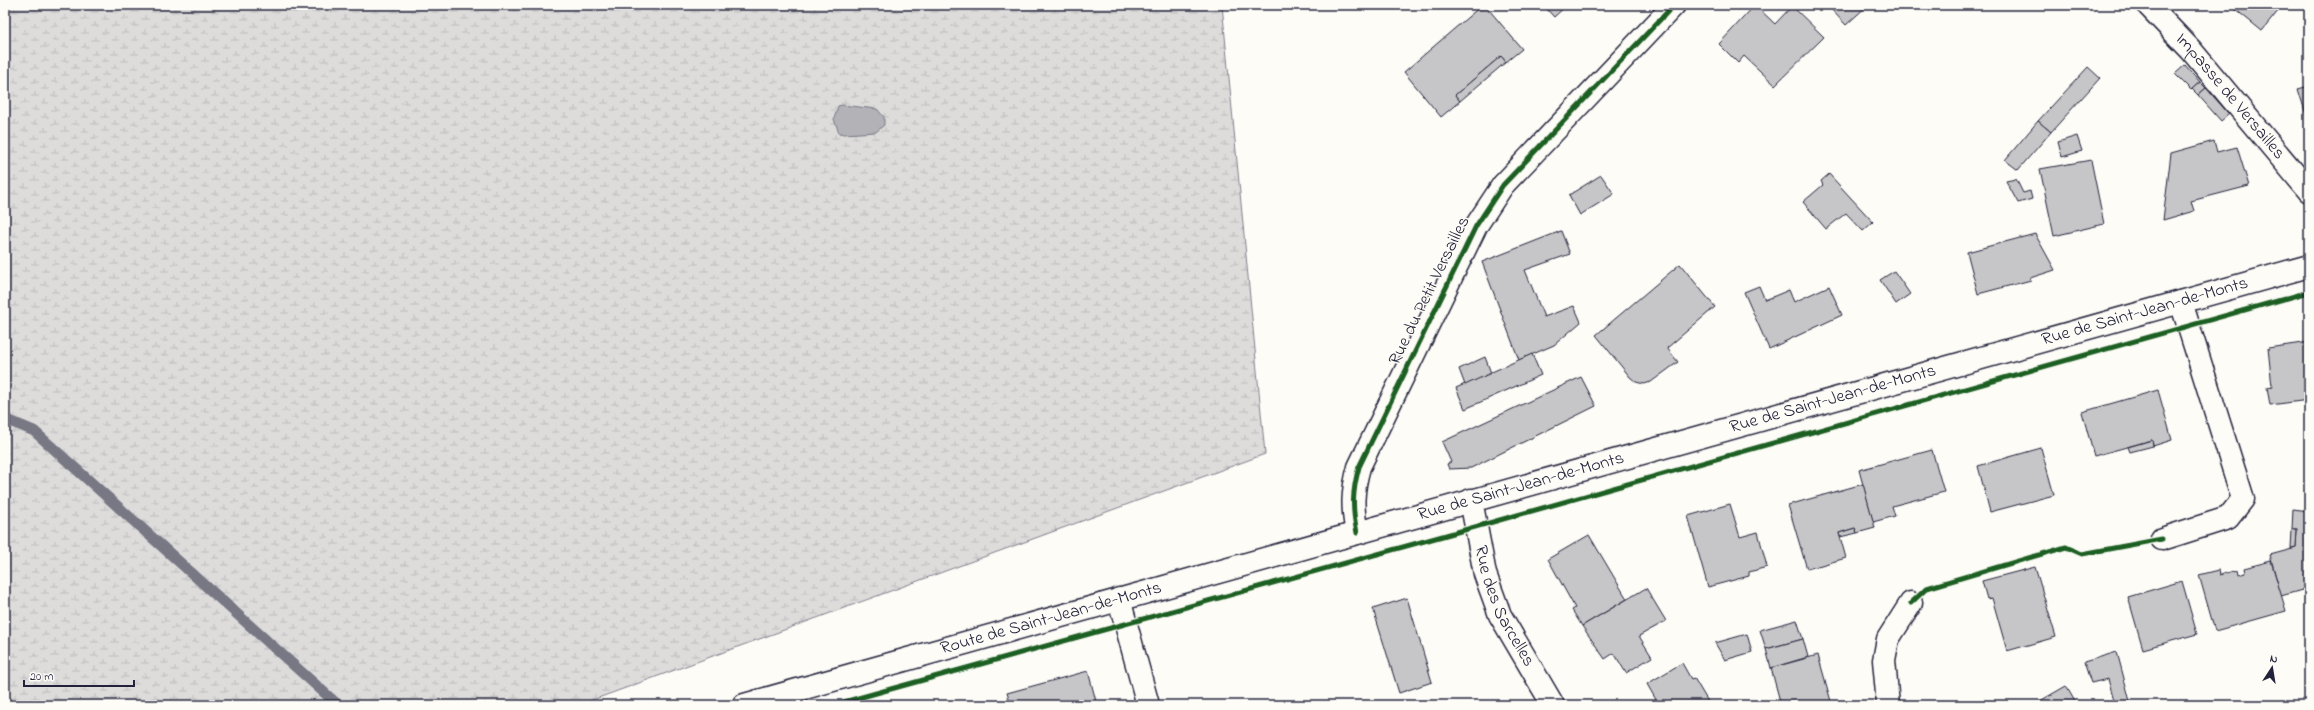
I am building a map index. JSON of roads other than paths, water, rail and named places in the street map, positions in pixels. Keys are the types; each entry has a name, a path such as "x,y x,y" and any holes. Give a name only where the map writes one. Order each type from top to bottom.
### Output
{"street":[{"name":"Rue du Petit Versailles","path":"1357,533 1354,516 1353,490 1359,467 1476,226 1503,185 1674,5"},
{"name":"Impasse de Versailles","path":"2148,5 2191,50 2309,191"},
{"name":"Rue de Saint-Jean-de-Monts","path":"1357,533 2309,266"},
{"path":"2162,539 2228,518 2243,499 2181,302"},
{"name":"Rue des Sarcelles","path":"1471,500 1485,574 1500,615 1553,705"},
{"name":"Route de Saint-Jean-de-Monts","path":"744,705 1357,533"},
{"path":"1119,599 1148,705"},
{"path":"1888,705 1884,660 1888,639 1911,603"}],"waterway":[{"path":"5,419 34,431 338,705"}]}
